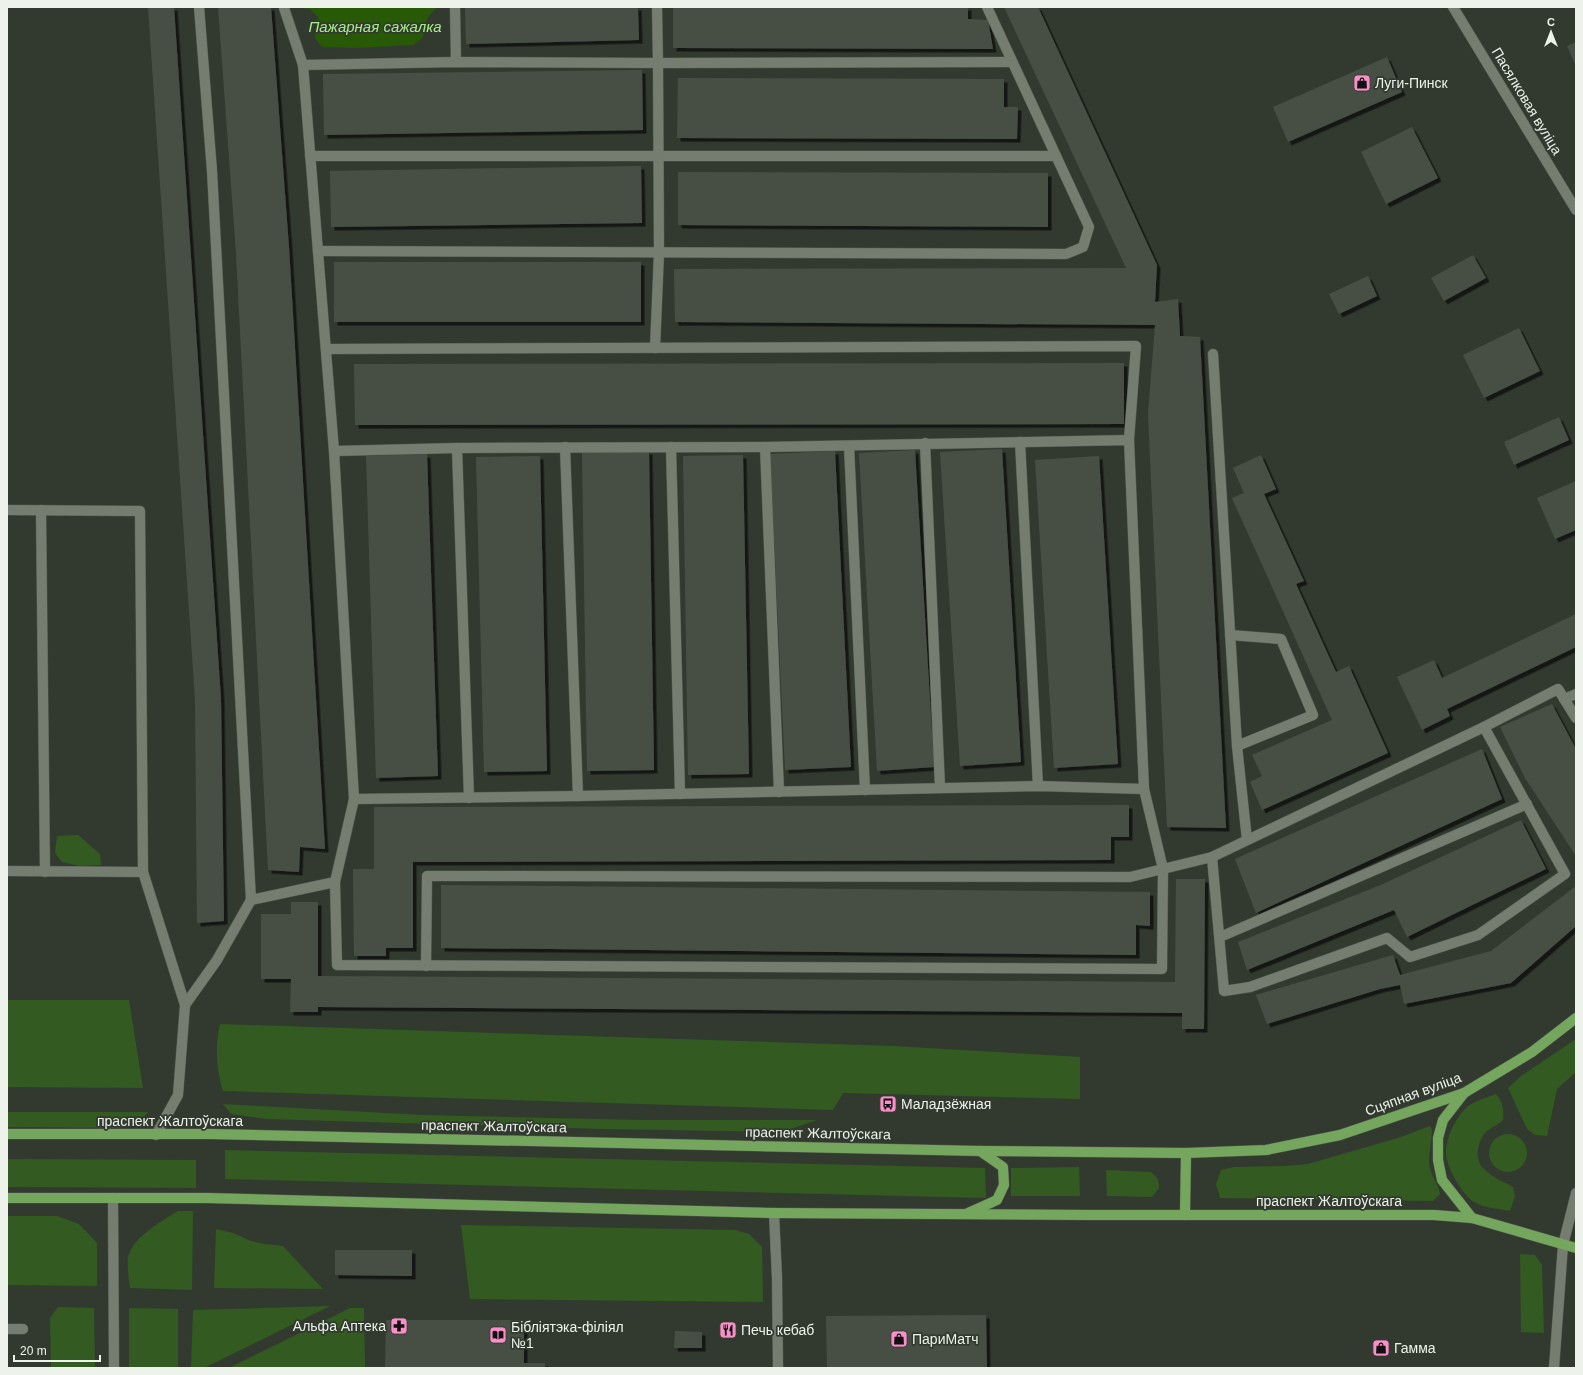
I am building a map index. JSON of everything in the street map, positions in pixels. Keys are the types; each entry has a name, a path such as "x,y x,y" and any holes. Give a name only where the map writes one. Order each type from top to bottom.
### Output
{"main road":[{"name":"Сцяпная вуліца","path":"1266,1150 1340,1135 1464,1093 1532,1052 1576,1018"},
{"path":"1464,1093 1443,1120 1438,1138 1438,1160 1442,1180 1472,1218"},
{"name":"праспект Жалтоўскага","path":"7,1134 224,1134 980,1151 1186,1153 1266,1150"},
{"name":"праспект Жалтоўскага","path":"964,1214 996,1200 1004,1186 1003,1167 980,1151"},
{"path":"1185,1215 1186,1153"},
{"name":"праспект Жалтоўскага","path":"7,1198 207,1198 774,1213 1434,1215 1472,1218 1576,1248"}],"street":[{"path":"185,1006 217,960 251,900 212,171 199,7"},
{"path":"455,7 456,62"},
{"path":"655,348 659,253 657,7"},
{"path":"318,251 1066,254 1083,248 1089,227 987,7"},
{"name":"Пасялковая вуліца","path":"1453,7 1576,210"},
{"path":"284,8 303,65 334,451 354,799 335,882 337,965 1162,969 1163,869 1144,789 1129,440 1136,346 326,349"},
{"path":"303,65 456,62 1012,62"},
{"path":"310,156 1056,156"},
{"path":"1213,354 1237,746 1247,840"},
{"path":"334,451 456,448 848,446 925,443 1129,440"},
{"path":"1020,442 1038,786"},
{"path":"925,443 940,788"},
{"path":"848,446 865,790"},
{"path":"565,447 578,796"},
{"path":"671,447 680,794"},
{"path":"765,447 779,792"},
{"path":"456,448 469,798"},
{"path":"7,510 140,510 143,872 185,1006 178,1095 156,1135"},
{"path":"41,510 45,872"},
{"path":"1230,635 1281,639 1313,714 1237,746"},
{"path":"426,966 427,876 1130,877 1212,857 1484,727 1558,689 1576,718"},
{"path":"1564,699 1576,694"},
{"path":"1212,857 1224,991 1250,987 1387,938 1410,957 1478,935 1565,874 1484,727"},
{"path":"354,799 578,796 1038,786 1144,789"},
{"path":"1220,937 1527,804"},
{"path":"7,871 143,872"},
{"path":"251,900 335,882"},
{"path":"1554,1368 1563,1244 1576,1193"},
{"path":"113,1198 114,1368"},
{"path":"774,1213 777,1278 778,1368"},
{"path":"7,1328 23,1328"}],"shaded area":[{"path":"78,835 100,854 101,865 80,866 62,862 55,853 57,836"},
{"path":"7,1000 129,1000 143,1088 7,1087"},
{"path":"220,1024 893,1046 1080,1057 1080,1099 843,1093 833,1110 223,1091 217,1058 217,1040"},
{"path":"1576,1039 1576,1072 1557,1089 1547,1136 1535,1135 1527,1129 1508,1088 1521,1076"},
{"path":"1496,1094 1502,1106 1503,1120 1488,1130 1480,1140 1478,1156 1481,1165 1487,1172 1513,1187 1515,1196 1510,1211 1482,1206 1469,1198 1460,1187 1452,1173 1446,1153 1446,1147 1452,1128 1468,1106 1474,1102"},
{"path":"223,1104 423,1115 642,1120 817,1120 782,1132 604,1129 266,1119 231,1114"},
{"path":"7,1112 148,1112 137,1125 119,1128 7,1127"},
{"path":"1430,1126 1432,1130 1432,1138 1429,1166 1440,1194 1433,1201 1220,1198 1216,1184 1221,1170 1234,1167 1308,1164 1401,1137"},
{"path":"1504,1134 1512,1134 1522,1139 1526,1146 1526,1160 1522,1167 1512,1172 1504,1172 1494,1167 1492,1164 1489,1157 1489,1149 1494,1139 1497,1137"},
{"path":"225,1150 985,1168 986,1198 225,1179"},
{"path":"7,1159 196,1160 196,1188 7,1187"},
{"path":"1079,1167 1080,1196 1011,1196 1011,1168"},
{"path":"1106,1170 1151,1172 1158,1179 1159,1188 1152,1197 1107,1196"},
{"path":"178,1211 193,1211 192,1290 130,1288 128,1257 132,1247 150,1229"},
{"path":"7,1216 57,1216 79,1224 97,1243 97,1286 7,1285"},
{"path":"461,1225 735,1230 749,1234 762,1247 763,1302 470,1299"},
{"path":"216,1229 233,1233 251,1241 283,1246 323,1289 214,1288"},
{"path":"1520,1254 1535,1255 1542,1265 1544,1333 1521,1332"},
{"path":"330,1306 204,1368 191,1368 193,1310"},
{"path":"58,1307 94,1308 95,1368 51,1368 50,1318"},
{"path":"129,1308 178,1309 178,1368 129,1368"},
{"path":"350,1308 364,1308 365,1368 229,1368"}],"water":[{"name":"Пажарная сажалка","path":"300,7 437,7 429,16 425,24 423,38 413,45 357,48 322,47 315,38 318,17 310,9"}],"building":[{"path":"148,7 174,7 221,699 224,921 197,923 195,699"},
{"path":"218,7 271,7 289,247 325,849 300,847 299,872 268,870 236,253"},
{"path":"465,7 638,7 639,40 466,44"},
{"path":"673,7 968,7 968,19 988,20 993,49 673,48"},
{"path":"1004,7 1038,7 1157,265 1155,302 1178,299 1180,336 1200,337 1226,828 1167,827 1148,414 1155,325 675,322 674,269 1126,268"},
{"path":"1576,42 1576,66 1567,46"},
{"path":"1387,57 1402,92 1288,142 1273,107"},
{"path":"642,70 643,130 324,135 323,74"},
{"path":"678,78 1004,79 1004,107 1018,107 1017,139 677,138"},
{"path":"1412,127 1438,178 1386,204 1361,152"},
{"path":"641,166 642,223 331,227 330,171"},
{"path":"678,172 1048,173 1048,227 678,225"},
{"path":"1473,255 1486,278 1444,301 1431,278"},
{"path":"334,262 641,262 641,322 334,322"},
{"path":"1368,276 1377,296 1339,314 1329,294"},
{"path":"1519,328 1540,371 1484,398 1463,355"},
{"path":"1124,363 1124,424 355,425 354,364"},
{"path":"1559,417 1569,440 1514,465 1504,442"},
{"path":"1002,449 1021,762 960,766 940,452"},
{"path":"915,450 934,767 877,771 859,453"},
{"path":"649,451 654,770 587,771 582,452"},
{"path":"835,451 851,767 785,770 770,454"},
{"path":"427,454 438,776 376,778 366,456"},
{"path":"743,455 749,774 688,775 683,456"},
{"path":"1261,455 1276,489 1264,494 1304,581 1296,584 1336,672 1349,666 1388,753 1262,810 1250,782 1262,776 1252,755 1332,720 1232,498 1244,493 1233,468"},
{"path":"540,456 547,771 484,772 476,457"},
{"path":"1099,456 1118,764 1054,768 1035,460"},
{"path":"1576,481 1576,530 1555,539 1537,498"},
{"path":"1576,614 1576,647 1447,709 1450,716 1422,730 1397,677 1434,660 1442,678"},
{"path":"1552,704 1576,749 1576,856 1525,778 1500,727"},
{"path":"1482,749 1502,799 1256,913 1235,859"},
{"path":"1129,805 1129,837 1111,837 1111,860 413,862 413,948 386,948 386,956 354,956 353,869 374,869 374,807"},
{"path":"1521,820 1546,869 1407,937 1394,910 1247,970 1238,942 1383,884"},
{"path":"1176,879 1205,879 1204,1029 1182,1029 1182,1013 318,1007 318,1012 290,1012 291,979 261,979 261,914 291,914 291,902 318,902 318,976 1175,982"},
{"path":"441,885 1150,892 1150,926 1136,925 1136,955 441,948"},
{"path":"1576,886 1576,926 1511,983 1404,1004 1400,985 1380,989 1267,1024 1256,995 1393,955 1400,975 1491,951"},
{"path":"335,1250 412,1250 412,1276 335,1275"},
{"path":"986,1315 987,1368 827,1368 826,1316"},
{"path":"386,1320 524,1320 524,1363 545,1363 545,1368 385,1368"},
{"path":"675,1331 702,1332 702,1348 674,1348"}],"place":[{"name":"Луги-Пинск","path":"1362,83"},
{"name":"Маладзёжная","path":"888,1104"},
{"name":"Альфа Аптека","path":"399,1326"},
{"name":"Печь кебаб","path":"728,1330"},
{"name":"Бібліятэка-філіял №1","path":"498,1335"},
{"name":"ПариМатч","path":"899,1339"},
{"name":"Гамма","path":"1381,1348"}]}
